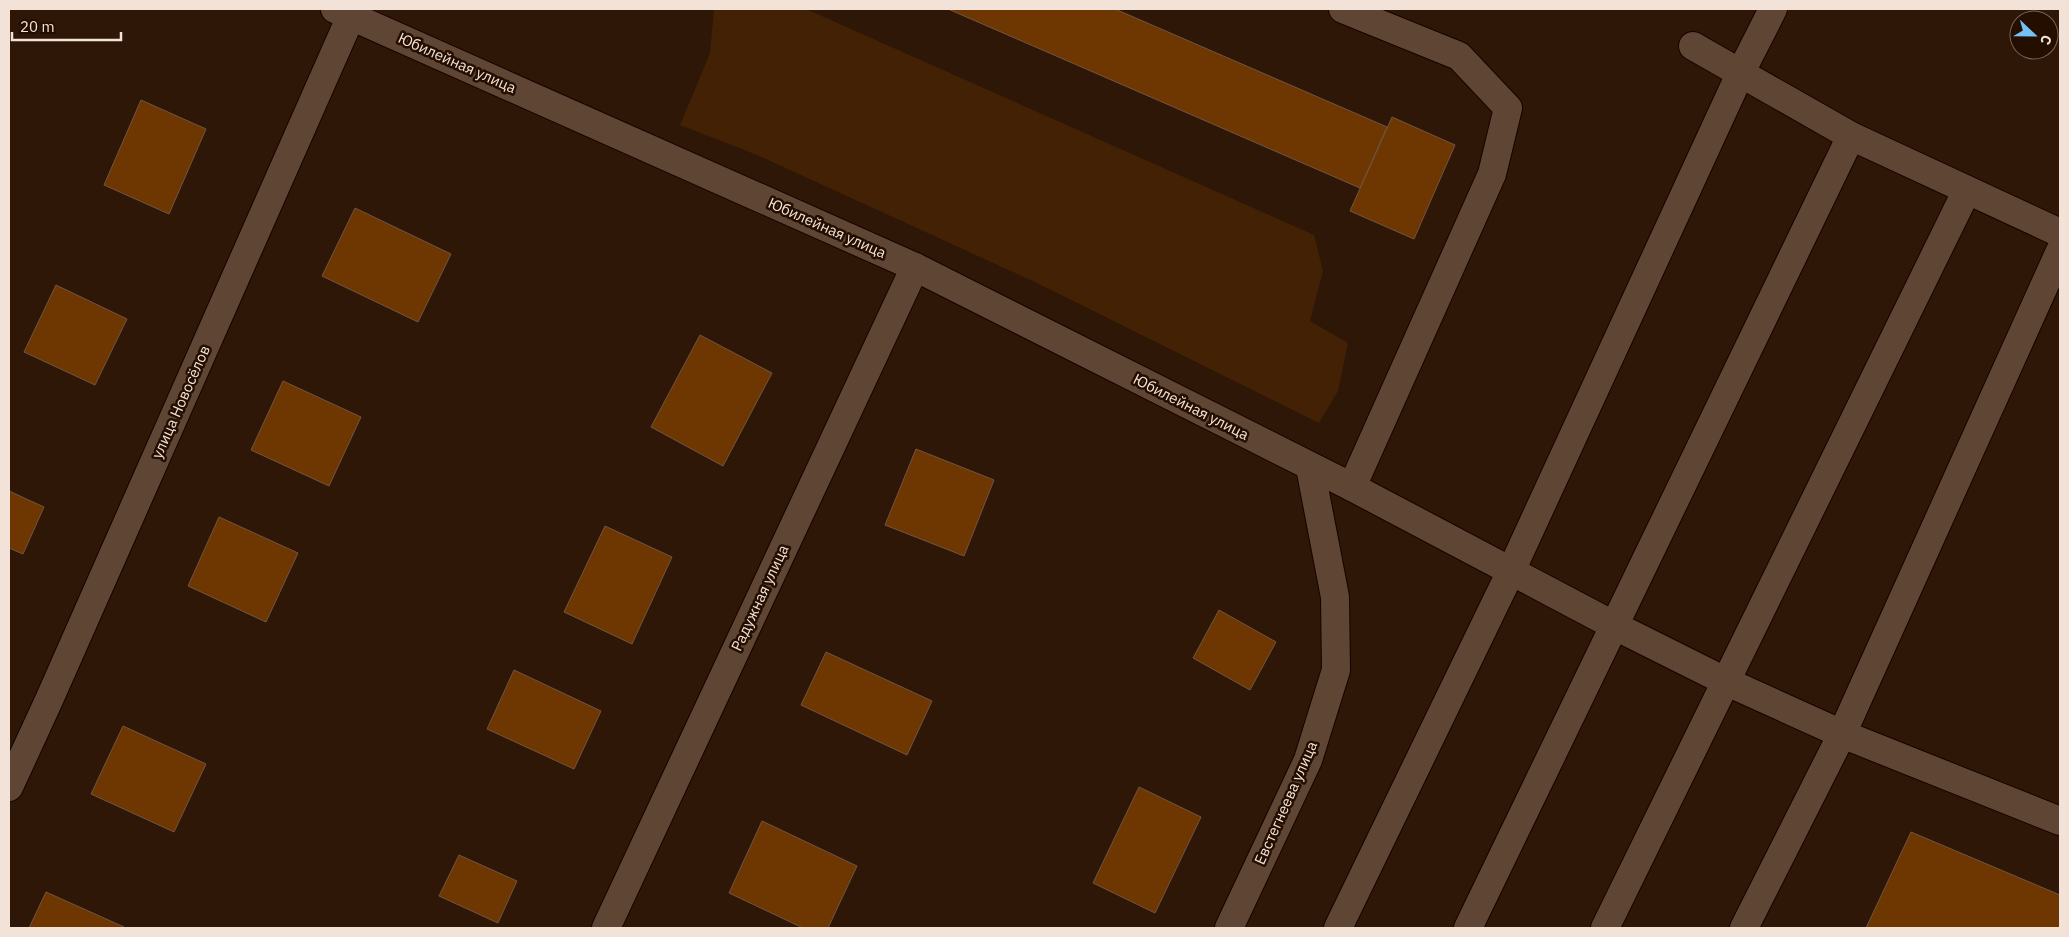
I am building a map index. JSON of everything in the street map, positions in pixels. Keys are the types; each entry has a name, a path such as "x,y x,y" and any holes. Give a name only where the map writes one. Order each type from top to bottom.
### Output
{"street":[{"path":"1343,9 1459,56 1508,108 1492,174 1352,488"},
{"path":"1338,928 1511,571 1740,74 1772,9"},
{"name":"Юбилейная улица","path":"343,12 914,267 1352,488 1615,626 1725,681 1842,734 2060,821"},
{"name":"улица Новосёлов","path":"9,787 50,700 343,12"},
{"path":"1692,46 1852,136 2060,233"},
{"path":"1468,928 1852,136"},
{"path":"1605,928 1967,190"},
{"path":"1744,928 1842,734 2060,251"},
{"name":"Радужная улица","path":"606,928 914,267"},
{"name":"Евстегнеева улица","path":"1229,928 1308,760 1336,670 1335,597 1310,467"}],"shaded area":[{"path":"714,9 806,9 1314,235 1323,271 1310,321 1348,343 1338,391 1319,423 1037,283 757,155 680,125 710,53"}],"building":[{"path":"948,9 1115,9 1387,127 1360,188"},
{"path":"141,100 206,129 169,214 104,185"},
{"path":"1392,117 1455,145 1414,239 1350,211"},
{"path":"355,208 451,254 418,322 322,276"},
{"path":"56,285 127,319 95,385 24,352"},
{"path":"700,335 772,373 723,466 651,427"},
{"path":"283,381 361,417 329,486 251,450"},
{"path":"916,449 994,480 964,556 885,525"},
{"path":"9,491 44,507 23,554 9,548"},
{"path":"219,517 298,553 266,622 188,586"},
{"path":"605,526 672,557 632,644 564,612"},
{"path":"1219,610 1276,642 1250,690 1193,658"},
{"path":"826,652 932,701 907,755 801,705"},
{"path":"514,670 601,711 574,769 487,729"},
{"path":"123,726 206,764 174,832 91,794"},
{"path":"1139,787 1201,817 1155,913 1093,883"},
{"path":"762,821 857,866 828,928 803,928 729,893"},
{"path":"1911,832 2060,895 2060,928 1866,928"},
{"path":"459,855 517,881 498,923 439,896"},
{"path":"46,892 124,927 124,928 29,928"}]}
